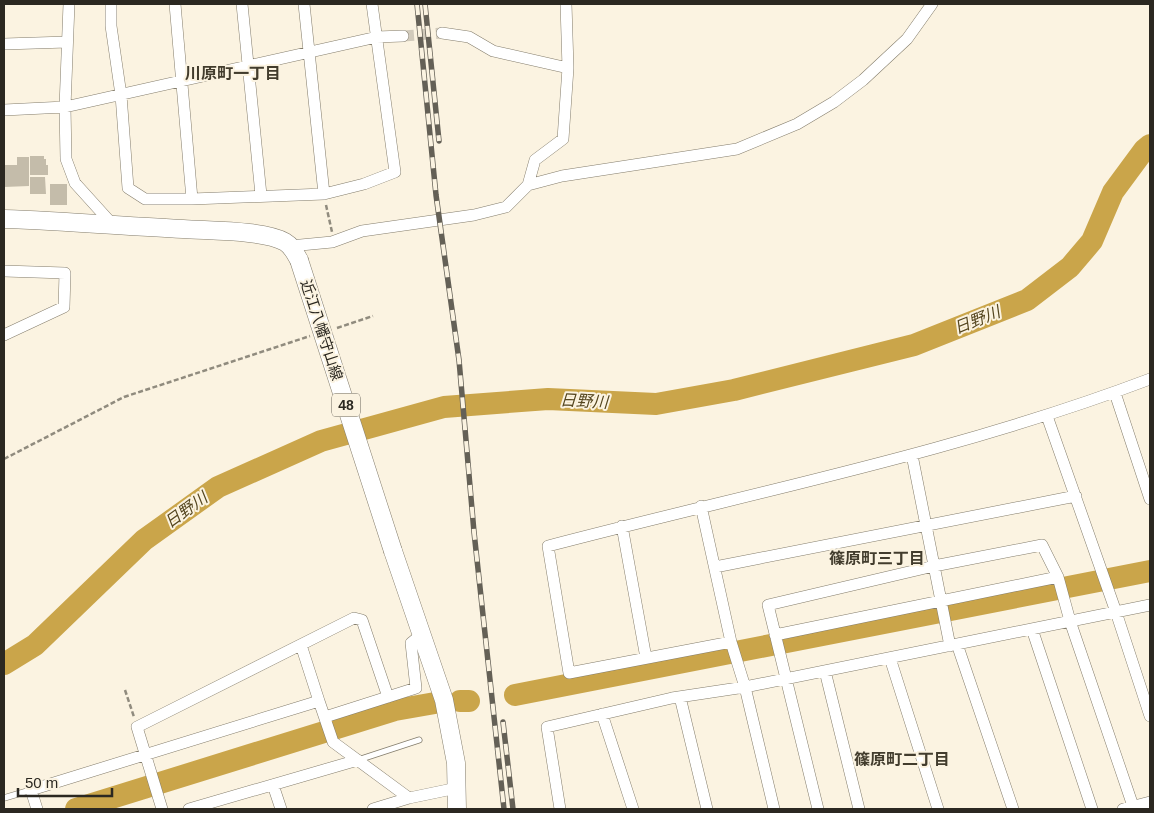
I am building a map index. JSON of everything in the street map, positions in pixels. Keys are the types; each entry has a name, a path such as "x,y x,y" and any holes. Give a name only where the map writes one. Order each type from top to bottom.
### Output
{"main road":[{"path":"4,219 68,221 256,234 284,241 295,253"},
{"name":"近江八幡守山線","path":"295,253 444,700 456,763 457,809"}],"street":[{"path":"69,4 65,107 66,159 75,183 113,225"},
{"path":"111,4 111,26 121,95 128,188 145,199 261,196 325,198 395,172 372,4"},
{"path":"175,4 192,199"},
{"path":"242,4 261,196"},
{"path":"304,4 325,198"},
{"path":"295,253 362,231 474,215 506,207 528,185 535,160 564,139 568,68 566,4"},
{"path":"528,185 562,176 737,148 797,124 834,102 863,80 908,39 932,4"},
{"path":"442,33 469,37 493,51 568,68"},
{"path":"4,110 65,107 377,37 403,36"},
{"path":"4,44 67,42"},
{"path":"4,271 65,273 64,308 4,335"},
{"path":"733,649 646,658 569,673 548,546 700,506 912,455 1047,416 1150,380"},
{"path":"1115,392 1150,499"},
{"path":"1047,416 1116,612 1150,716"},
{"path":"912,455 942,609 1013,809"},
{"path":"714,567 1076,496"},
{"path":"700,506 733,649 745,687 774,809"},
{"path":"622,526 646,658"},
{"path":"818,809 768,605 934,566 1042,545 1060,585 1130,808 1150,802"},
{"path":"777,641 1060,585"},
{"path":"560,809 547,727 680,696 787,679 1150,605"},
{"path":"162,809 137,727 354,618 362,620 388,697"},
{"path":"1032,629 1092,809"},
{"path":"326,720 416,688 411,643 421,635"},
{"path":"301,645 333,742 409,798"},
{"path":"890,658 938,809"},
{"path":"825,671 859,809"},
{"path":"680,696 707,809"},
{"path":"37,809 31,790 319,701"},
{"path":"602,714 633,809"},
{"path":"189,809 358,760"},
{"path":"273,784 281,809"},
{"path":"374,809 409,798 458,788"}],"lane":[{"path":"358,760 419,740"},
{"path":"4,798 31,790"}],"path":[{"path":"325,198 332,233"},
{"path":"336,328 372,316"},
{"path":"4,459 124,397 317,334"},
{"path":"125,690 135,720"}],"building":[{"path":"30,156 44,156 46,165 48,165 48,175 30,175"},
{"path":"17,157 29,157 29,186 4,187 4,165 17,165"},
{"path":"30,177 45,177 46,194 30,194"},
{"path":"50,184 67,184 67,205 50,205"}],"waterway":[{"name":"日野川","path":"4,664 35,645 144,540 218,487 321,441 444,407 548,399 656,404 734,390 914,345 1027,300 1070,267 1092,241 1113,192 1144,150 1150,145"},
{"path":"515,695 1150,571"},
{"path":"460,701 469,701"},
{"path":"76,809 395,710 435,703"}],"tunnel":[{"path":"403,36 442,33"}],"railway":[{"path":"417,4 436,195 459,360 474,532 504,809"},
{"path":"425,4 439,141"},
{"path":"503,722 513,809"}],"district":[{"name":"川原町一丁目","path":"233,73"},
{"name":"篠原町三丁目","path":"877,558"},
{"name":"篠原町二丁目","path":"902,759"}]}
